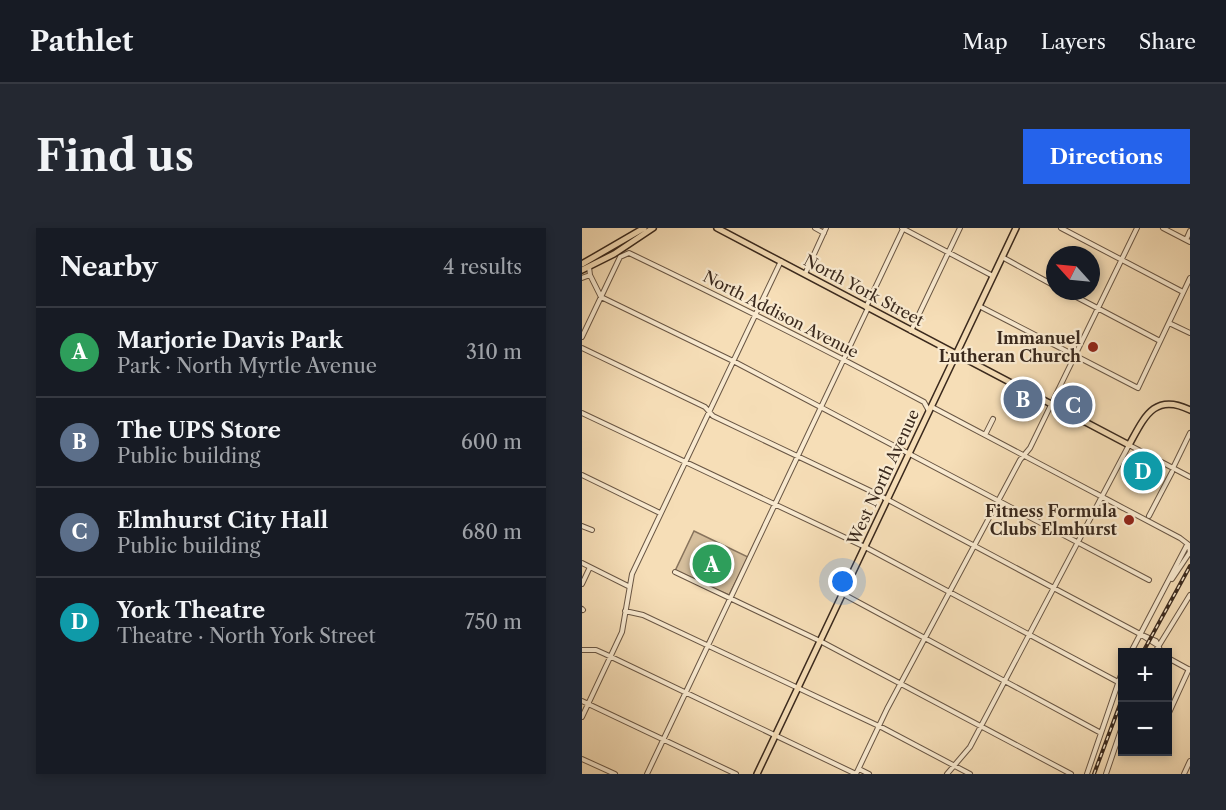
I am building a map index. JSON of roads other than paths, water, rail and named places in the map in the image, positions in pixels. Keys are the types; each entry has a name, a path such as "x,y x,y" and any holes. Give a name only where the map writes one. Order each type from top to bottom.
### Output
{"main road":[{"path":"582,264 644,228"},
{"path":"582,270 614,254 653,228"},
{"name":"North York Street","path":"717,228 1129,445"},
{"name":"West North Avenue","path":"757,774 1016,228"},
{"path":"1129,445 1147,414 1160,405 1175,404 1190,410"},
{"path":"1119,440 1125,439 1137,429"}],"street":[{"path":"805,274 825,230 815,228"},
{"path":"647,774 844,359 903,228 993,276"},
{"path":"911,331 960,228"},
{"path":"1061,228 1183,292"},
{"path":"582,650 596,650 856,774 999,500 1053,405 1137,228"},
{"path":"1163,228 1188,241 1190,231"},
{"name":"North Addison Avenue","path":"601,297 620,257 625,253 756,313 924,402"},
{"path":"1002,257 1046,280"},
{"path":"582,717 622,632 628,586 660,513 781,261"},
{"path":"589,267 590,275 601,297 733,360 1149,580"},
{"path":"582,278 590,275"},
{"path":"979,306 1138,388 1190,278"},
{"path":"582,337 601,297"},
{"path":"1082,300 1160,341"},
{"path":"1169,322 1190,333"},
{"path":"582,348 888,499 1140,634 1154,639 1159,646 1190,595"},
{"path":"924,402 934,400"},
{"path":"924,402 930,408 1189,543"},
{"path":"582,413 865,547 1118,682 1087,774"},
{"path":"985,435 993,419"},
{"path":"1149,516 1190,433"},
{"path":"947,774 970,747 1129,445"},
{"name":"North York Street","path":"1129,445 1190,477"},
{"path":"582,475 660,513"},
{"path":"582,526 592,530"},
{"path":"1162,592 1190,552 1189,543"},
{"path":"1133,648 1189,543"},
{"path":"582,563 628,586"},
{"path":"1181,566 1186,563 1190,565"},
{"path":"582,584 590,567"},
{"path":"675,572 820,641 1071,774"},
{"path":"843,594 1101,733"},
{"path":"625,611 643,615 798,688 970,774"},
{"path":"1172,661 1190,670 1172,705"},
{"path":"582,701 736,774"},
{"path":"1106,774 1118,739"},
{"path":"582,759 615,774"},
{"path":"1184,774 1190,760"},
{"path":"859,769 869,774"}],"railway":[{"path":"1145,648 1190,566"},
{"path":"1094,774 1121,702"}],"place":[{"name":"Immanuel Lutheran Church","path":"1093,347"},
{"name":"The UPS Store","path":"1023,399"},
{"name":"Elmhurst City Hall","path":"1073,405"},
{"name":"York Theatre","path":"1143,471"},
{"name":"Fitness Formula Clubs Elmhurst","path":"1129,520"},
{"name":"Marjorie Davis Park","path":"712,564"}]}
